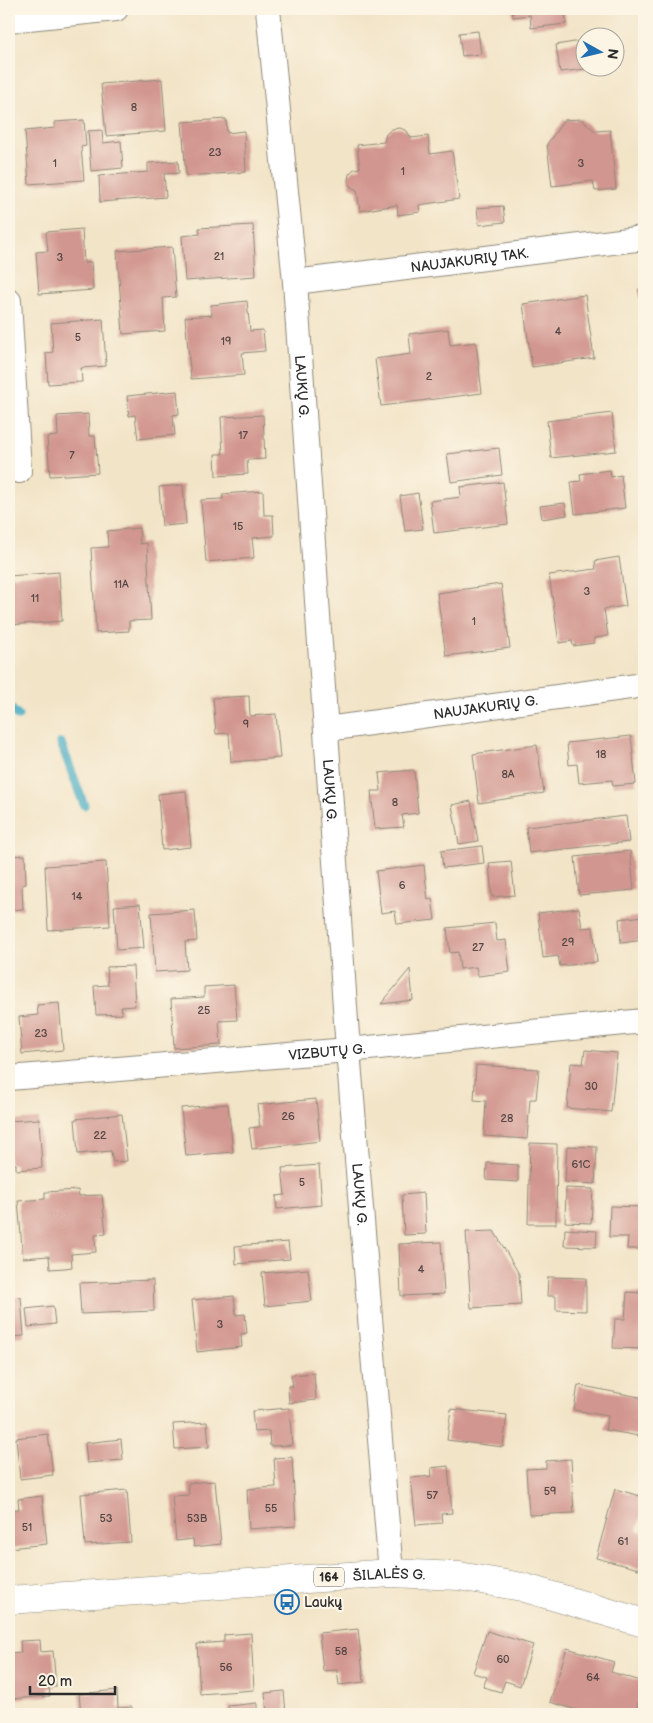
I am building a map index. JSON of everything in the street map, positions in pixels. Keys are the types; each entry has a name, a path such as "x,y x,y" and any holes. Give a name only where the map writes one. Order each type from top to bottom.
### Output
{"main road":[{"name":"ŠILALĖS G.","path":"9,1600 391,1573 459,1576 522,1587 644,1623"}],"street":[{"path":"9,20 116,9"},
{"name":"LAUKŲ G.","path":"268,9 295,282 348,1050 391,1573"},
{"name":"NAUJAKURIŲ TAK.","path":"295,282 644,238"},
{"path":"9,301 19,471"},
{"name":"NAUJAKURIŲ G.","path":"327,729 644,685"},
{"name":"VIZBUTŲ G.","path":"9,1078 348,1050 644,1021"}],"building":[{"path":"512,9 576,9 576,11 565,12 566,24 531,28 530,15 513,17"},
{"path":"478,31 481,54 462,56 459,33"},
{"path":"576,42 576,70 560,72 556,45"},
{"path":"162,79 166,131 106,136 101,84"},
{"path":"226,119 227,133 244,131 246,172 186,176 182,122"},
{"path":"581,119 595,131 610,130 616,189 595,191 593,181 552,186 547,144 564,120"},
{"path":"84,120 86,146 81,147 84,180 29,184 25,131 55,128 55,122"},
{"path":"400,128 407,131 411,138 428,136 430,154 452,151 459,199 419,205 420,212 398,215 397,205 360,211 357,190 351,187 348,181 349,174 354,169 360,168 357,145 384,142 386,134 392,129"},
{"path":"102,130 103,143 121,141 123,168 91,171 88,131"},
{"path":"178,161 179,173 164,174 166,197 100,202 99,176 148,172 148,163"},
{"path":"503,206 505,222 479,225 477,208"},
{"path":"253,225 256,276 185,281 182,236 200,234 199,228"},
{"path":"82,229 84,263 91,262 93,290 39,294 36,252 48,251 46,232"},
{"path":"172,247 176,297 163,298 165,331 123,334 117,251"},
{"path":"644,288 644,322 643,322 639,289"},
{"path":"585,295 594,358 532,367 523,304"},
{"path":"247,301 250,331 263,330 265,351 242,353 244,375 191,379 185,317 212,315 211,305"},
{"path":"103,319 106,366 81,368 82,382 48,384 46,353 53,352 51,323"},
{"path":"448,329 450,345 476,342 482,393 381,406 375,359 411,354 409,334"},
{"path":"177,391 179,414 173,415 175,435 138,439 135,415 129,416 127,396"},
{"path":"612,413 616,451 551,458 547,421"},
{"path":"88,414 89,436 95,436 98,473 50,476 47,437 58,436 57,416"},
{"path":"263,415 265,459 247,460 248,474 216,476 215,454 223,454 221,417"},
{"path":"499,448 502,475 451,482 447,454"},
{"path":"610,470 611,477 621,475 625,508 575,514 571,482 581,481 580,474"},
{"path":"503,482 508,524 434,533 430,501 461,497 460,487"},
{"path":"183,485 186,524 162,526 159,487"},
{"path":"263,491 264,515 273,515 274,536 252,538 254,558 206,562 201,500 223,499 223,494"},
{"path":"418,493 423,529 405,531 400,496"},
{"path":"565,503 567,515 542,519 540,506"},
{"path":"139,528 140,544 147,543 151,620 129,621 129,631 96,633 91,548 108,547 107,531"},
{"path":"619,557 626,606 604,609 608,636 594,638 594,643 573,646 572,641 559,643 549,575 596,569 595,561"},
{"path":"59,572 62,621 9,625 9,576"},
{"path":"501,584 510,648 446,656 437,593"},
{"path":"249,696 250,716 276,714 280,758 231,762 229,733 216,734 213,698"},
{"path":"631,736 636,784 613,786 612,780 579,783 577,764 569,765 567,743"},
{"path":"537,745 544,793 479,803 473,754"},
{"path":"414,770 418,813 402,815 404,827 375,829 371,791 381,791 379,773"},
{"path":"186,791 191,847 162,850 158,794"},
{"path":"471,801 478,841 459,844 452,805"},
{"path":"626,816 629,842 529,853 526,827"},
{"path":"482,846 484,863 443,868 441,851"},
{"path":"630,851 634,890 579,895 575,857"},
{"path":"25,855 26,884 22,885 23,909 9,910 9,856"},
{"path":"511,861 515,895 492,897 489,863"},
{"path":"106,862 110,926 48,930 45,866"},
{"path":"424,865 428,900 432,899 435,920 397,924 395,911 381,913 376,871"},
{"path":"140,904 144,948 117,950 114,906"},
{"path":"579,908 582,928 593,927 597,962 560,966 558,956 543,958 538,913"},
{"path":"195,910 197,941 185,942 187,970 155,972 151,913"},
{"path":"644,916 644,940 621,943 619,919"},
{"path":"495,923 497,941 506,940 510,972 478,976 476,967 460,969 458,952 450,953 447,928"},
{"path":"133,966 135,1006 121,1007 122,1014 96,1015 94,986 108,985 107,967"},
{"path":"410,969 413,1000 381,1004"},
{"path":"234,985 237,1020 219,1021 221,1045 174,1048 171,999 204,997 204,987"},
{"path":"59,1003 63,1050 22,1054 19,1017 38,1015 37,1005"},
{"path":"585,1050 617,1053 611,1112 567,1108 571,1063 583,1064"},
{"path":"476,1065 539,1069 536,1099 530,1099 527,1139 484,1136 486,1101 474,1100"},
{"path":"316,1099 320,1141 252,1149 249,1128 260,1127 257,1105"},
{"path":"228,1104 233,1152 186,1156 181,1108"},
{"path":"122,1114 127,1161 113,1162 111,1151 78,1154 75,1119"},
{"path":"39,1119 42,1168 16,1170 16,1164 9,1164 9,1121"},
{"path":"530,1143 557,1144 556,1224 528,1224"},
{"path":"567,1146 597,1147 595,1184 565,1182"},
{"path":"487,1163 518,1165 518,1182 486,1180"},
{"path":"319,1165 322,1205 277,1209 276,1196 285,1195 282,1168"},
{"path":"566,1188 593,1189 591,1223 565,1222"},
{"path":"78,1190 79,1196 102,1195 106,1234 95,1235 96,1252 71,1254 72,1267 65,1268 50,1269 49,1256 23,1258 18,1201 45,1199 45,1192"},
{"path":"424,1193 426,1234 404,1235 402,1195"},
{"path":"610,1206 644,1207 644,1249 627,1249 628,1237 609,1237"},
{"path":"565,1229 597,1231 596,1247 564,1246"},
{"path":"494,1231 519,1274 521,1305 471,1308 466,1232"},
{"path":"288,1242 290,1259 236,1264 235,1246"},
{"path":"441,1242 444,1294 401,1296 399,1244"},
{"path":"308,1269 312,1301 265,1306 262,1273"},
{"path":"548,1277 586,1278 586,1311 556,1310 556,1296 547,1296"},
{"path":"153,1280 154,1311 81,1314 79,1283"},
{"path":"627,1292 644,1293 643,1349 613,1348 615,1319 625,1319"},
{"path":"234,1296 236,1315 245,1314 247,1333 241,1334 242,1347 197,1352 192,1300"},
{"path":"21,1297 24,1336 9,1337 9,1298"},
{"path":"53,1306 55,1324 28,1327 26,1309"},
{"path":"314,1373 316,1400 289,1403 288,1386 293,1386 291,1375"},
{"path":"578,1385 644,1398 639,1436 605,1430 608,1416 574,1410"},
{"path":"289,1408 292,1445 270,1446 269,1431 254,1432 252,1411"},
{"path":"451,1409 507,1415 503,1447 447,1440"},
{"path":"207,1422 209,1447 175,1449 173,1424"},
{"path":"48,1434 53,1475 20,1479 16,1438"},
{"path":"121,1439 123,1460 87,1463 85,1443"},
{"path":"292,1457 296,1526 249,1529 247,1489 276,1487 274,1458"},
{"path":"571,1459 574,1513 529,1515 526,1469 546,1468 546,1461"},
{"path":"448,1466 452,1513 441,1514 442,1523 416,1525 411,1478 432,1476 431,1468"},
{"path":"215,1481 221,1544 194,1547 193,1539 176,1541 172,1496 189,1495 188,1483"},
{"path":"615,1489 644,1497 637,1531 644,1533 644,1549 639,1569 596,1558"},
{"path":"127,1490 131,1542 85,1545 81,1494"},
{"path":"42,1496 47,1544 9,1548 9,1510 19,1509 18,1499"},
{"path":"358,1629 364,1682 339,1685 337,1670 323,1671 319,1633"},
{"path":"487,1631 533,1645 520,1686 505,1681 501,1692 483,1687 487,1677 473,1673"},
{"path":"251,1633 254,1690 200,1694 197,1644 224,1642 224,1635"},
{"path":"40,1640 41,1652 53,1651 56,1687 49,1687 50,1696 10,1699 9,1653 21,1652 20,1641"},
{"path":"567,1648 614,1662 611,1672 644,1682 635,1714 590,1714 550,1702"},
{"path":"117,1690 118,1708 132,1707 133,1714 81,1714 79,1694"},
{"path":"284,1691 286,1714 267,1714 265,1693"},
{"path":"257,1703 257,1714 229,1714 228,1706"}],"waterway":[{"path":"9,707 18,716"},
{"path":"61,743 84,805"}],"place":[{"name":"Laukų","path":"287,1602"}]}
